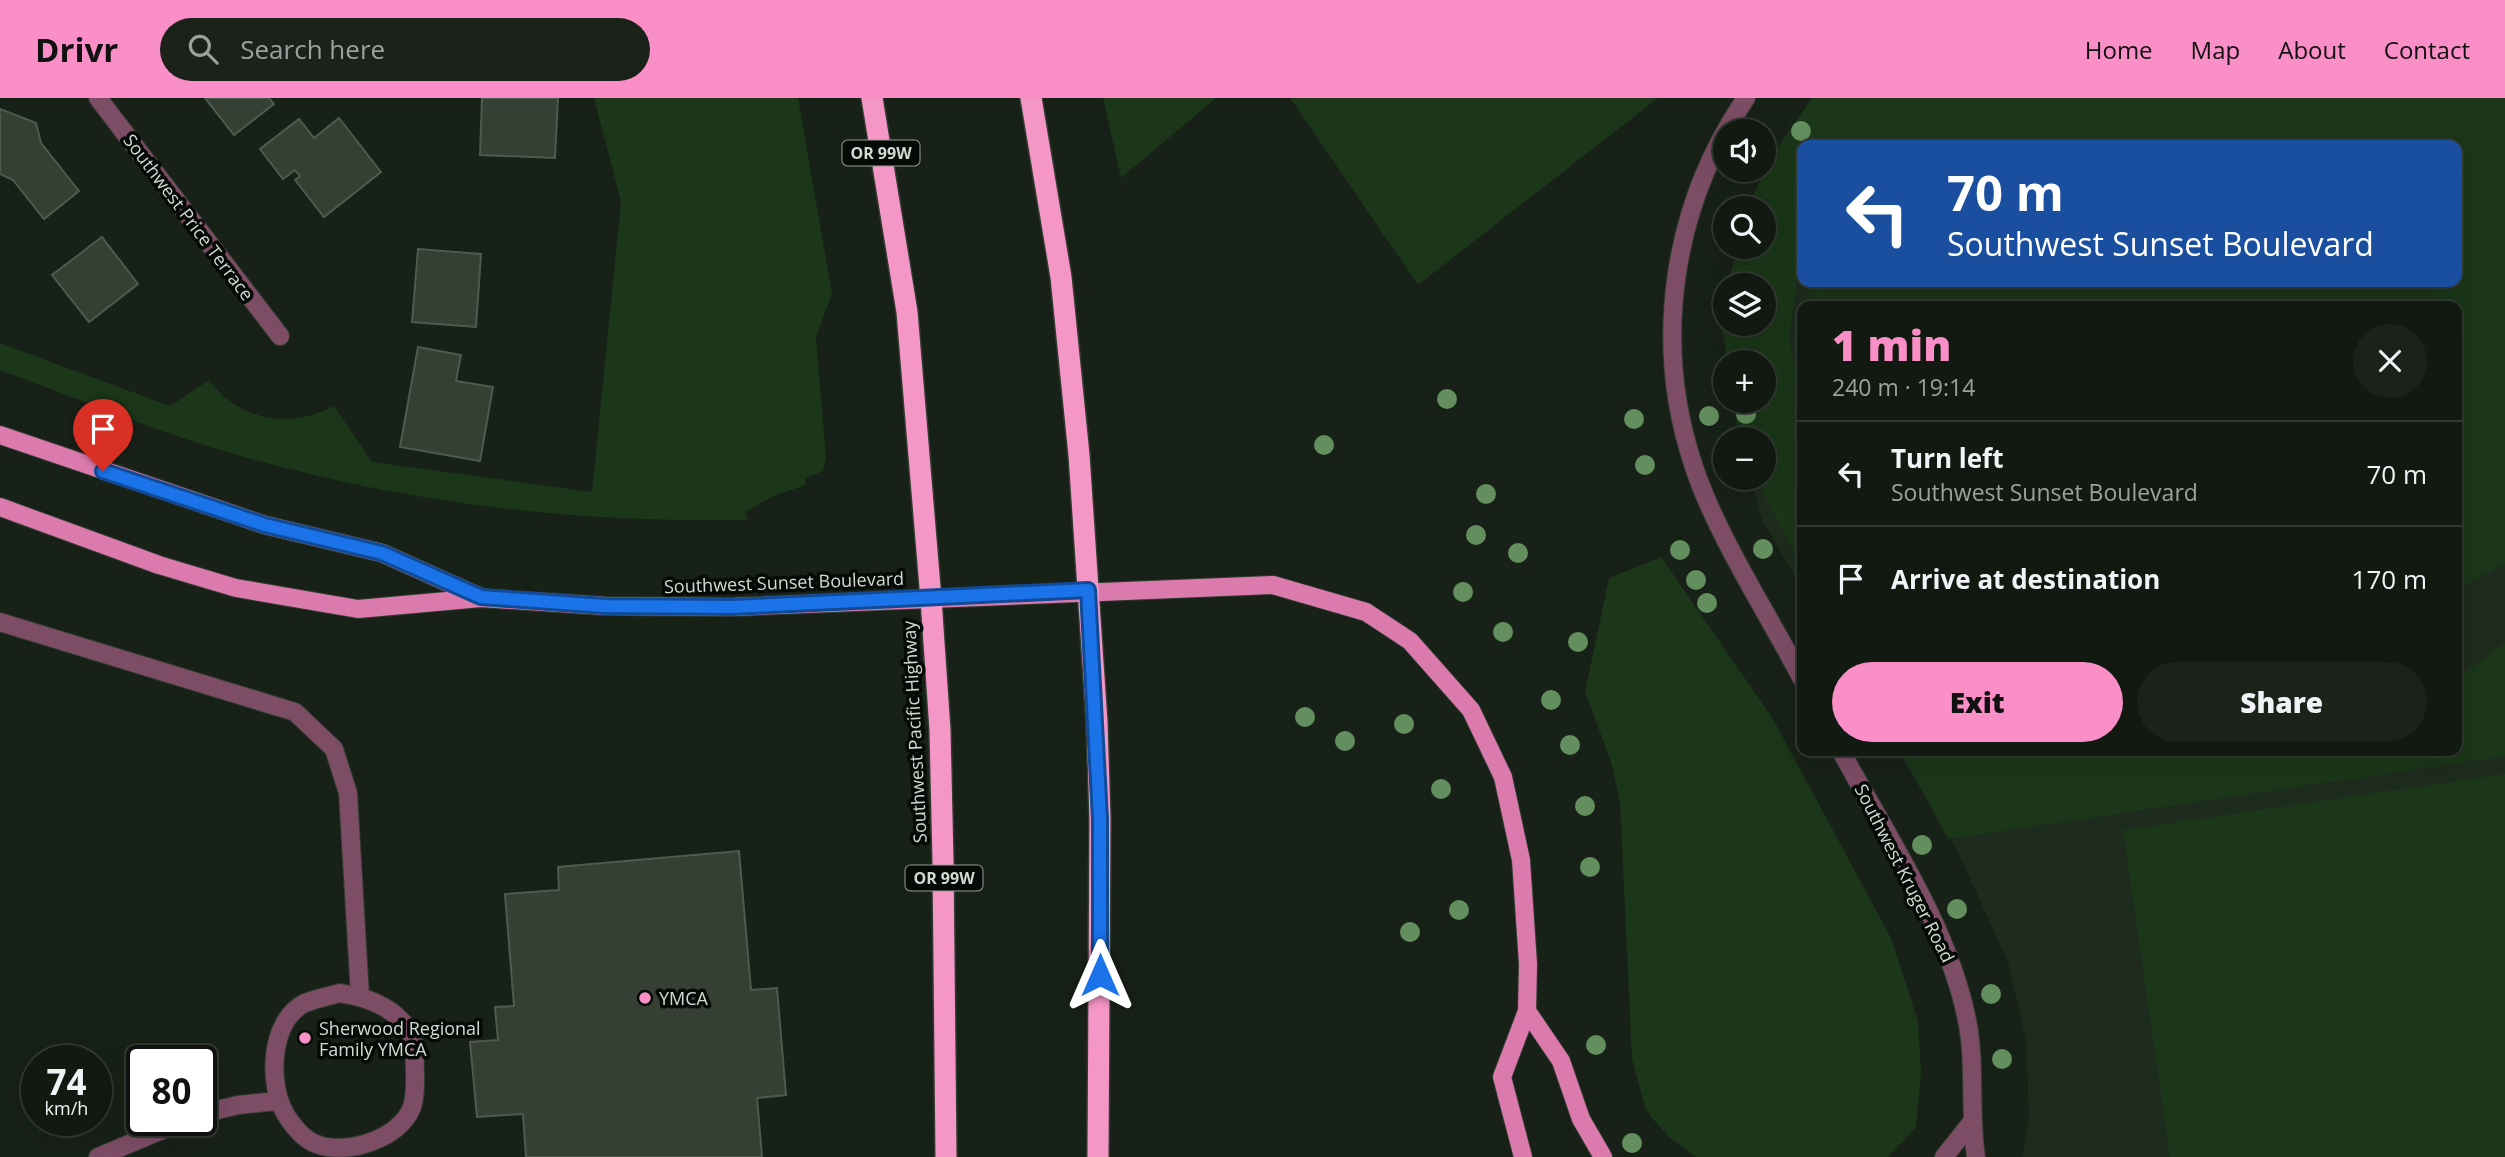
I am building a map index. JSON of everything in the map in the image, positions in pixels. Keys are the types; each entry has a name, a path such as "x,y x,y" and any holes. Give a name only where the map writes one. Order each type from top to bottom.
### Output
{"highway":[{"name":"Southwest Pacific Highway","path":"872,98 906,312 940,730 946,1157"},
{"path":"1031,98 1061,277 1079,455 1088,590 1100,819 1098,1157"}],"main road":[{"name":"Southwest Sunset Boulevard","path":"0,435 265,525 382,553 481,597"},
{"name":"Southwest Sunset Boulevard","path":"0,507 159,565 236,588 358,609 481,597 605,606 732,607 1088,590 1273,585 1366,612 1410,641 1471,710 1503,778 1521,860 1527,952 1527,1011"},
{"path":"1522,1157 1502,1077 1527,1011"},
{"path":"1527,1011 1562,1060 1581,1119 1603,1157"}],"street":[{"name":"Southwest Price Terrace","path":"98,98 280,336"},
{"path":"1746,98 1710,159 1688,220 1673,302 1673,371 1685,438 1707,500 1797,670"},
{"path":"0,622 295,712 334,748 348,793 360,996"},
{"name":"Southwest Kruger Road","path":"1844,756 1926,909 1951,962 1971,1041 1971,1123 1976,1157"},
{"path":"339,993 360,996 373,1000 396,1016 414,1043 415,1090 412,1108 396,1129 369,1143 362,1150 315,1144 294,1128 277,1101 273,1064 281,1030 301,1005 339,993"},
{"path":"217,1110 277,1101"},
{"path":"1944,1157 1971,1123"},
{"path":"98,1157 148,1136"}],"shaded area":[{"path":"1818,98 2505,98 2505,1157 2023,1157 2029,1115 2026,1040 2008,962 1959,854 1901,756 2462,756 2462,301 1797,301 1797,580 1760,516 1755,490 1776,490 1776,427 1764,427 1764,413 1776,413 1776,350 1725,350 1722,336 1776,336 1776,273 1730,273 1737,259 1776,259 1776,196 1770,196 1797,141 1797,287 2462,287 2462,140 1797,140"}],"green space":[{"path":"594,98 798,98 832,294 816,337 826,456 823,471 805,478 806,485 773,496 746,512 748,520 615,518 550,513 422,497 358,485 201,444 0,370 0,343 170,406 209,380 235,405 266,417 300,417 334,406 372,462 592,492 621,202"},
{"path":"1103,98 1216,98 1121,178"},
{"path":"1290,98 1658,98 1418,285"},
{"path":"1812,98 2505,98 2505,563 2462,586 2462,301 1812,301 1808,287 2462,287 2462,140 1797,140 1797,277 1789,340 1797,380 1797,558 1761,490 1776,490 1776,427 1738,427 1734,413 1776,413 1776,350 1726,350 1725,336 1776,336 1776,273 1731,273 1734,259 1776,259 1776,196 1753,196 1759,182 1776,182 1776,150"},
{"path":"1661,557 1773,719 1891,938 1918,1021 1921,1072 1916,1128 1888,1157 1696,1157 1670,1138 1645,1107 1632,1059 1620,802 1611,762 1585,692 1609,578"},
{"path":"2505,643 2505,756 1948,839 1904,756 2462,756 2462,674"},
{"path":"2505,774 2505,1157 2170,1157 2123,830"}],"building":[{"path":"205,98 269,98 274,104 234,135"},
{"path":"482,98 558,98 555,158 480,155"},
{"path":"0,109 36,123 41,143 79,191 44,219 13,180 0,174"},
{"path":"339,118 381,172 324,217 295,180 300,176 295,170 283,179 260,149 299,119 314,138"},
{"path":"102,237 138,284 89,322 52,275"},
{"path":"418,249 481,254 476,327 412,322"},
{"path":"418,347 461,355 456,381 493,387 480,461 400,447"},
{"name":"YMCA","path":"739,851 751,990 777,988 786,1095 757,1098 762,1157 526,1157 523,1114 477,1117 470,1042 498,1040 495,1007 514,1006 505,894 559,890 558,867"}],"place":[{"name":"YMCA","path":"645,998"},
{"name":"Sherwood Regional Family YMCA","path":"305,1038"}],"route":[{"path":"103,471 265,525 382,553 481,597 605,606 732,607 1088,590 1097,722 1100,975"}]}
